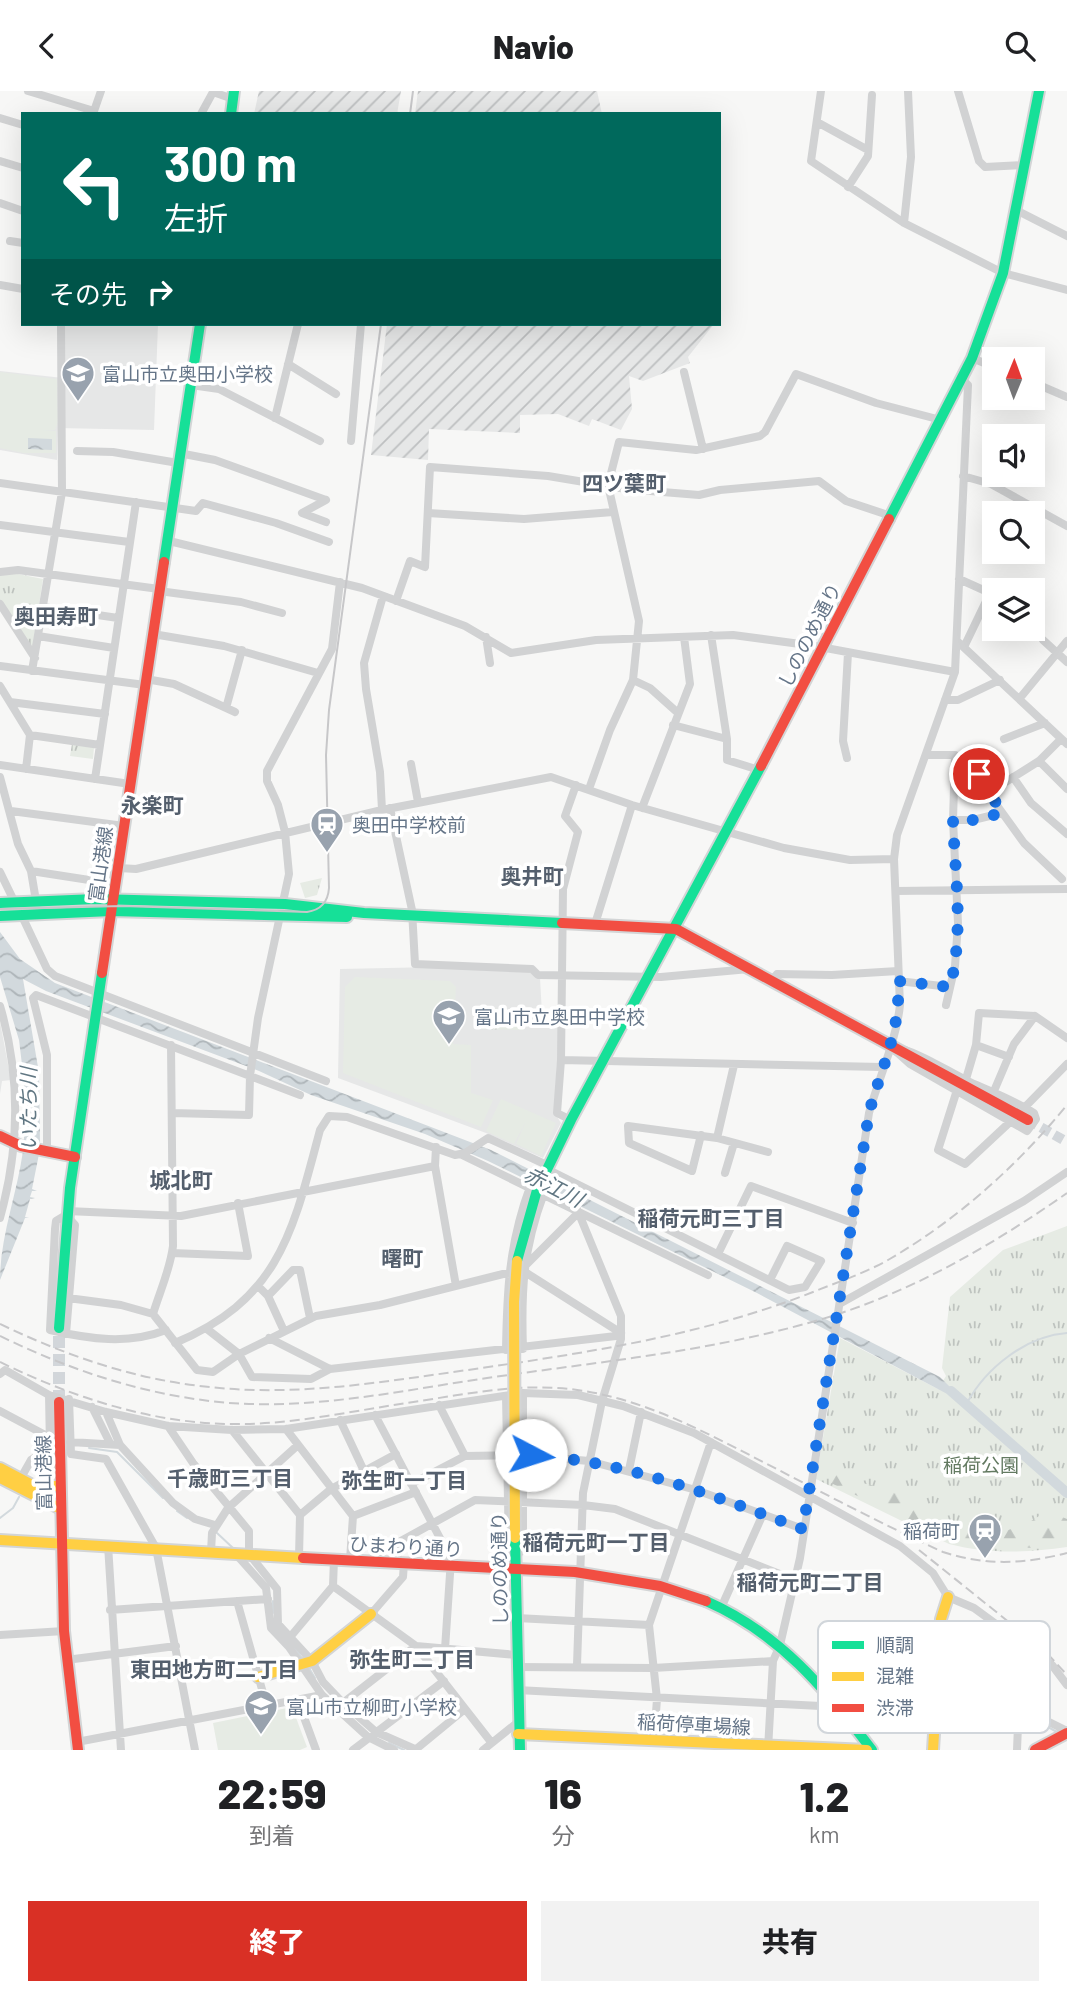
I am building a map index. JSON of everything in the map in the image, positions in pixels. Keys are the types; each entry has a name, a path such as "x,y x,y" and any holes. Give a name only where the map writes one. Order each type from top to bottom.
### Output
{"main road":[{"name":"しののめ通り","path":"520,1750 515,1538 521,1267 538,1189 570,1120 676,929 972,358 1003,273 1039,91"},
{"name":"富山港線","path":"63,1331 67,1213 165,540 200,326"},
{"path":"0,903 37,907 285,904 364,913 676,929 1028,1120"},
{"path":"112,905 282,916 352,917 364,913"},
{"path":"0,916 21,914 37,907"},
{"path":"0,1136 18,1145 75,1157"},
{"name":"富山港線","path":"59,1399 64,1631 78,1746"},
{"path":"0,1468 61,1509"},
{"path":"0,1478 39,1487 60,1486"},
{"name":"ひまわり通り","path":"0,1540 579,1573 662,1587 735,1613 780,1645 818,1682"},
{"path":"941,1621 948,1597"},
{"path":"258,1677 301,1667 312,1661 371,1614"},
{"path":"1035,1750 1067,1732"},
{"name":"ひまわり通り","path":"856,1733 867,1750"},
{"name":"稲荷停車場線","path":"518,1734 654,1739 675,1746 867,1750"}],"street":[{"path":"28,91 90,112"},
{"path":"93,112 101,91"},
{"path":"202,112 212,91 234,95"},
{"path":"821,91 811,161 904,223 1003,273 1067,290"},
{"path":"904,223 911,157 908,91"},
{"path":"958,91 979,161 985,167 1024,165"},
{"path":"848,187 868,156 872,95"},
{"path":"0,118 21,124"},
{"path":"817,122 868,150"},
{"path":"0,161 21,167"},
{"path":"0,203 21,210"},
{"path":"1016,210 1067,236"},
{"path":"10,241 21,243"},
{"path":"0,285 21,289"},
{"path":"32,671 62,492 61,326"},
{"path":"275,418 297,326"},
{"path":"351,441 361,326"},
{"path":"972,358 982,362"},
{"path":"288,364 335,394"},
{"path":"684,372 703,449"},
{"path":"589,789 610,730 633,680 639,640 639,621 608,485 619,442 703,449 760,436 765,432 796,374 876,403 941,420"},
{"path":"769,1748 773,1661 780,1645 795,1580 869,1113 897,1026 894,859 904,813 955,672 960,644 959,579 968,385 962,379"},
{"path":"191,385 219,389 320,441"},
{"path":"1045,388 1067,397"},
{"path":"77,451 215,460 326,500 302,513 326,522"},
{"path":"396,601 410,561 425,568 430,467 548,476 699,495 820,481 846,501 891,516"},
{"path":"963,476 991,484 1067,526"},
{"path":"0,484 196,511 203,503 276,523 329,542"},
{"path":"95,779 136,502"},
{"path":"428,513 524,519 613,512"},
{"path":"0,525 130,542"},
{"path":"165,540 340,582 383,596 486,637 511,653 596,640 711,635 822,647 955,672"},
{"path":"0,572 18,570 49,573 241,602 282,613"},
{"path":"959,579 990,593 960,644"},
{"path":"172,1113 249,1115 251,1074 261,1000 285,904 289,859 285,832 278,805 267,781 267,771 332,649 340,582"},
{"path":"383,596 364,663 366,689 386,809 412,915 415,964 532,969 538,975 649,977 749,969"},
{"path":"0,604 35,658"},
{"path":"43,607 118,618"},
{"path":"153,634 242,650 318,673"},
{"path":"711,635 727,739 727,760 759,770"},
{"path":"38,636 114,649"},
{"path":"595,924 637,806 690,684 684,636"},
{"path":"486,637 491,663"},
{"path":"1044,641 1067,662"},
{"path":"1020,698 1067,641"},
{"path":"960,644 1064,741 988,793"},
{"path":"226,708 242,650"},
{"path":"847,758 843,741 848,653"},
{"path":"0,666 110,680 174,684 235,712"},
{"path":"633,680 650,688 678,713"},
{"path":"945,700 958,700 1000,680"},
{"path":"0,686 30,735 26,769"},
{"path":"10,702 105,714"},
{"path":"1004,739 1045,723"},
{"path":"673,725 727,739"},
{"path":"30,735 100,745"},
{"path":"926,755 955,755 953,820 957,948 946,1005"},
{"path":"970,755 988,793 1024,843 1064,882"},
{"path":"1038,761 1067,789"},
{"path":"411,764 418,802"},
{"path":"0,765 130,784"},
{"path":"0,777 18,844 31,871 37,907"},
{"path":"1013,777 1031,803 1067,834"},
{"path":"119,868 136,869 386,809 545,778 576,785 727,832 839,859 894,859"},
{"path":"570,1120 557,1112 561,1060 563,890 578,832 565,816 576,785"},
{"path":"11,811 124,826"},
{"path":"953,820 973,820 1002,813"},
{"path":"31,871 116,884"},
{"path":"0,872 15,903"},
{"path":"896,891 956,893 1064,882"},
{"path":"21,914 47,969 55,977 253,1055 327,1081"},
{"path":"771,981 777,974 784,973 832,975 898,971"},
{"path":"898,981 950,987"},
{"path":"46,1151 47,1055 33,997 36,995 95,1014 300,1095"},
{"path":"0,1006 15,1078 18,1145 0,1217"},
{"path":"966,1079 976,1045 979,1013 1035,1016 1067,1038"},
{"path":"994,1091 1014,1044 1035,1016"},
{"path":"153,1314 170,1268 172,1253 174,1216 171,1045"},
{"path":"976,1045 1009,1057"},
{"path":"890,1046 910,1050 994,1091 1034,1113 1036,1119 1027,1131 910,1065 890,1046"},
{"path":"561,1060 883,1067"},
{"path":"1024,1107 1067,1063"},
{"path":"717,1138 734,1065"},
{"path":"957,1090 938,1150 965,1164 1010,1122"},
{"path":"175,1343 207,1329 227,1316 258,1286 288,1239 320,1130 329,1116 338,1115 464,1154 708,1275"},
{"path":"701,1135 692,1171 629,1143 628,1126 701,1135 768,1152"},
{"path":"464,1154 482,1139 488,1138 547,1169 718,1254 769,1280 789,1290 805,1287 821,1261 787,1246 769,1280"},
{"path":"724,1173 734,1143"},
{"path":"436,1147 435,1166 456,1286"},
{"path":"67,1213 174,1216 435,1166"},
{"path":"841,1303 1024,1201 1067,1172"},
{"path":"718,1254 751,1186 853,1223"},
{"path":"506,1350 508,1273 516,1224 538,1189"},
{"path":"172,1253 248,1256 238,1203"},
{"path":"68,1298 121,1305 153,1314 197,1370 213,1372 239,1354 310,1318 380,1305 508,1273 521,1267 578,1211"},
{"path":"577,1665 583,1504 602,1401 621,1332 621,1316 578,1211"},
{"path":"67,1213 75,1224 63,1331 112,1339 146,1336 166,1330"},
{"path":"521,1267 621,1332"},
{"path":"521,1267 523,1349"},
{"path":"268,1296 293,1271 300,1270 310,1318"},
{"path":"258,1286 268,1296 285,1331"},
{"path":"207,1329 239,1354 252,1377 311,1379 330,1369 523,1349 616,1336 621,1332"},
{"path":"270,1338 330,1369"},
{"path":"0,1374 5,1370 59,1399 106,1412 168,1426 232,1430 286,1429 523,1394 578,1395 641,1412 711,1442 808,1494 912,1554 933,1573 948,1597 974,1608 991,1621"},
{"path":"506,1396 509,1552 515,1556 523,1551 523,1394"},
{"path":"18,1482 31,1459 50,1448 49,1437 59,1399"},
{"path":"59,1399 71,1454 106,1459 156,1548 195,1750"},
{"path":"439,1405 465,1455"},
{"path":"92,1407 110,1443"},
{"path":"0,1411 49,1437"},
{"path":"106,1412 120,1445 173,1503 195,1519 215,1525"},
{"path":"629,1470 641,1412"},
{"path":"375,1415 451,1559 445,1649"},
{"path":"340,1420 365,1471"},
{"path":"168,1426 228,1508 249,1531 249,1555 278,1589 278,1624 312,1661 323,1682 343,1703 376,1732 416,1750 465,1709"},
{"path":"286,1429 353,1516 350,1560"},
{"path":"232,1430 300,1515 299,1557"},
{"path":"70,1442 120,1445"},
{"path":"654,1739 657,1699 649,1625 711,1442"},
{"path":"211,1552 215,1525 228,1508 298,1445"},
{"path":"300,1515 331,1489 396,1454"},
{"path":"353,1516 413,1488 465,1455 522,1455 589,1461 629,1470 696,1490 803,1529"},
{"path":"371,1614 403,1577 399,1542 475,1500 583,1504 615,1509 795,1580"},
{"path":"721,1608 745,1560 763,1514"},
{"path":"108,1545 110,1610 121,1750"},
{"path":"234,1553 266,1588 271,1628 289,1647 322,1695 368,1737 394,1750"},
{"path":"291,1636 333,1586 334,1559"},
{"path":"333,1586 416,1646 491,1742"},
{"path":"110,1610 268,1599"},
{"path":"237,1601 267,1707"},
{"path":"517,1618 649,1625"},
{"path":"0,1635 64,1631"},
{"path":"66,1660 176,1646"},
{"path":"343,1703 416,1646 517,1661 577,1665 653,1668 773,1661"},
{"path":"1050,1664 1067,1685"},
{"path":"182,1677 203,1673 258,1677"},
{"path":"354,1750 443,1681"},
{"path":"517,1690 657,1699 772,1703 818,1702"},
{"path":"78,1746 118,1734 322,1695"},
{"path":"298,1700 316,1750"},
{"path":"483,1750 518,1722"},
{"path":"1050,1723 1067,1732"}],"shaded area":[{"path":"259,91 401,91 397,112 254,112"},
{"path":"418,91 597,91 602,112 415,112"},
{"name":"富山市立奥田小学校","path":"64,326 158,326 154,430 58,428 57,460 0,450 0,371 63,378"},
{"path":"387,326 712,326 688,357 690,363 643,381 629,376 632,409 621,430 592,419 589,426 558,414 520,415 520,433 429,429 428,460 371,455"},
{"name":"富山市立奥田中学校","path":"435,967 527,971 540,978 542,1014 560,1015 554,1112 561,1123 543,1158 486,1133 338,1078 340,969"},
{"path":"0,1022 11,1080 2,1081 0,1094"}],"green space":[{"path":"0,372 57,379 58,422 55,430 43,430 56,431 56,453 24,453 0,448"},
{"path":"13,573 43,579 32,650 0,600 0,574"},
{"path":"72,744 94,747 93,759 70,756"},
{"path":"322,878 317,895 305,898 300,883"},
{"path":"355,977 450,981 456,987 453,1044 471,1045 471,1093 493,1100 481,1127 343,1073 345,987"},
{"path":"481,1008 524,1010 524,1030 480,1029"},
{"path":"501,1099 556,1123 541,1156 516,1144 526,1121 514,1144 486,1131"},
{"name":"稲荷公園","path":"1067,1226 1067,1547 1008,1551 978,1550 949,1544 816,1479 840,1338 938,1389 946,1376 942,1368 950,1297 1003,1250"},
{"path":"831,1469 862,1483 897,1491 934,1517 964,1531 1000,1533 1028,1523 1047,1511 1067,1519 1067,1543 1032,1548 964,1543 933,1533 829,1482"},
{"name":"富山市立柳町小学校","path":"292,1707 307,1747 300,1750 218,1750 213,1723"}],"water":[{"path":"28,438 52,439 52,450 28,449"},
{"path":"0,932 20,959 55,983 491,1150 940,1377 968,1405 757,1293 488,1161 425,1134 311,1095 259,1071 46,991 23,979 39,1073 40,1145 24,1141 24,1081 19,1040 0,977"},
{"name":"いたち川","path":"23,1151 39,1154 32,1189 37,1191 32,1191 30,1197 35,1198 30,1199 25,1217 29,1218 25,1218 0,1280 3,1248"}],"waterway":[{"path":"967,1403 985,1378 1009,1356 1037,1340 1067,1333"},
{"name":"赤江川","path":"951,1391 1067,1493"},
{"path":"89,1448 117,1452 163,1498"},
{"path":"0,1518 13,1508 19,1497"},
{"path":"177,1511 187,1518"},
{"path":"217,1533 233,1548"},
{"path":"273,1601 273,1613"},
{"path":"295,1648 302,1658"},
{"path":"309,1668 315,1678"},
{"path":"1050,1728 1057,1732"},
{"path":"389,1743 404,1750"}],"tunnel":[{"path":"1028,1120 1067,1142"},
{"path":"59,1328 59,1402"}],"tram line":[{"path":"410,112 413,91"},
{"path":"0,909 122,906 307,912 320,907 325,901 329,888 326,755 329,710 381,326"}],"railway":[{"path":"0,1324 102,1365 182,1384 244,1390 310,1389 376,1383 561,1356 647,1340 731,1320 772,1307 888,1260 938,1227 985,1190 1028,1149 1067,1105"},
{"path":"0,1336 53,1360 106,1379 190,1398 252,1404 353,1398 682,1350 797,1326 869,1303 938,1272 1004,1235 1067,1193"},
{"path":"0,1362 57,1387 116,1407 177,1420 208,1423 239,1424 302,1419 509,1389 550,1388 596,1393 647,1408 696,1428 943,1552 974,1560 1005,1562 1067,1553"},
{"path":"919,1550 1008,1621"},
{"path":"1050,1656 1067,1675"}],"traffic: fast":[{"path":"231,112 234,91"},
{"path":"889,519 972,358 1003,273 1039,91"},
{"path":"164,562 200,326"},
{"path":"517,1261 537,1190 571,1120 761,766"},
{"path":"0,903 96,899 285,904 364,913 562,923"},
{"path":"0,916 111,911 347,917"},
{"path":"59,1328 70,1188 102,973"},
{"path":"515,1538 520,1750"},
{"path":"706,1601 756,1629 799,1664 818,1684"},
{"path":"859,1733 872,1750"}],"traffic: slow":[{"path":"515,1538 514,1302 517,1261"},
{"path":"0,1468 34,1486 60,1486"},
{"path":"0,1478 61,1509"},
{"path":"0,1540 303,1558"},
{"path":"941,1621 948,1597"},
{"path":"258,1677 312,1661 371,1614"},
{"path":"933,1750 934,1733"},
{"path":"518,1734 867,1750"}],"traffic: jam":[{"path":"761,766 889,519"},
{"path":"102,973 164,562"},
{"path":"562,923 676,929 1028,1120"},
{"path":"0,1136 21,1146 75,1157"},
{"path":"59,1402 64,1631 78,1750"},
{"path":"303,1558 575,1572 660,1586 706,1601"},
{"path":"1035,1750 1067,1733"}],"place":[{"name":"富山市立奥田小学校","path":"78,403"},
{"name":"奥田中学校前","path":"327,854"},
{"name":"富山市立奥田中学校","path":"449,1046"},
{"name":"稲荷町","path":"985,1560"},
{"name":"富山市立柳町小学校","path":"261,1736"}],"district":[{"name":"四ツ葉町","path":"624,482"},
{"name":"奥田寿町","path":"56,615"},
{"name":"永楽町","path":"152,804"},
{"name":"奥井町","path":"532,875"},
{"name":"城北町","path":"181,1179"},
{"name":"稲荷元町三丁目","path":"711,1217"},
{"name":"曙町","path":"402,1257"},
{"name":"千歳町三丁目","path":"230,1477"},
{"name":"弥生町一丁目","path":"404,1479"},
{"name":"稲荷元町一丁目","path":"596,1541"},
{"name":"稲荷元町二丁目","path":"810,1581"},
{"name":"弥生町二丁目","path":"412,1658"},
{"name":"東田地方町二丁目","path":"214,1668"}],"route":[{"path":"531,1455 589,1461 635,1471 803,1529 831,1367 869,1113 897,1026 900,1005 898,981 950,987 955,967 958,923 953,820 973,820 1002,813 979,774"}]}
